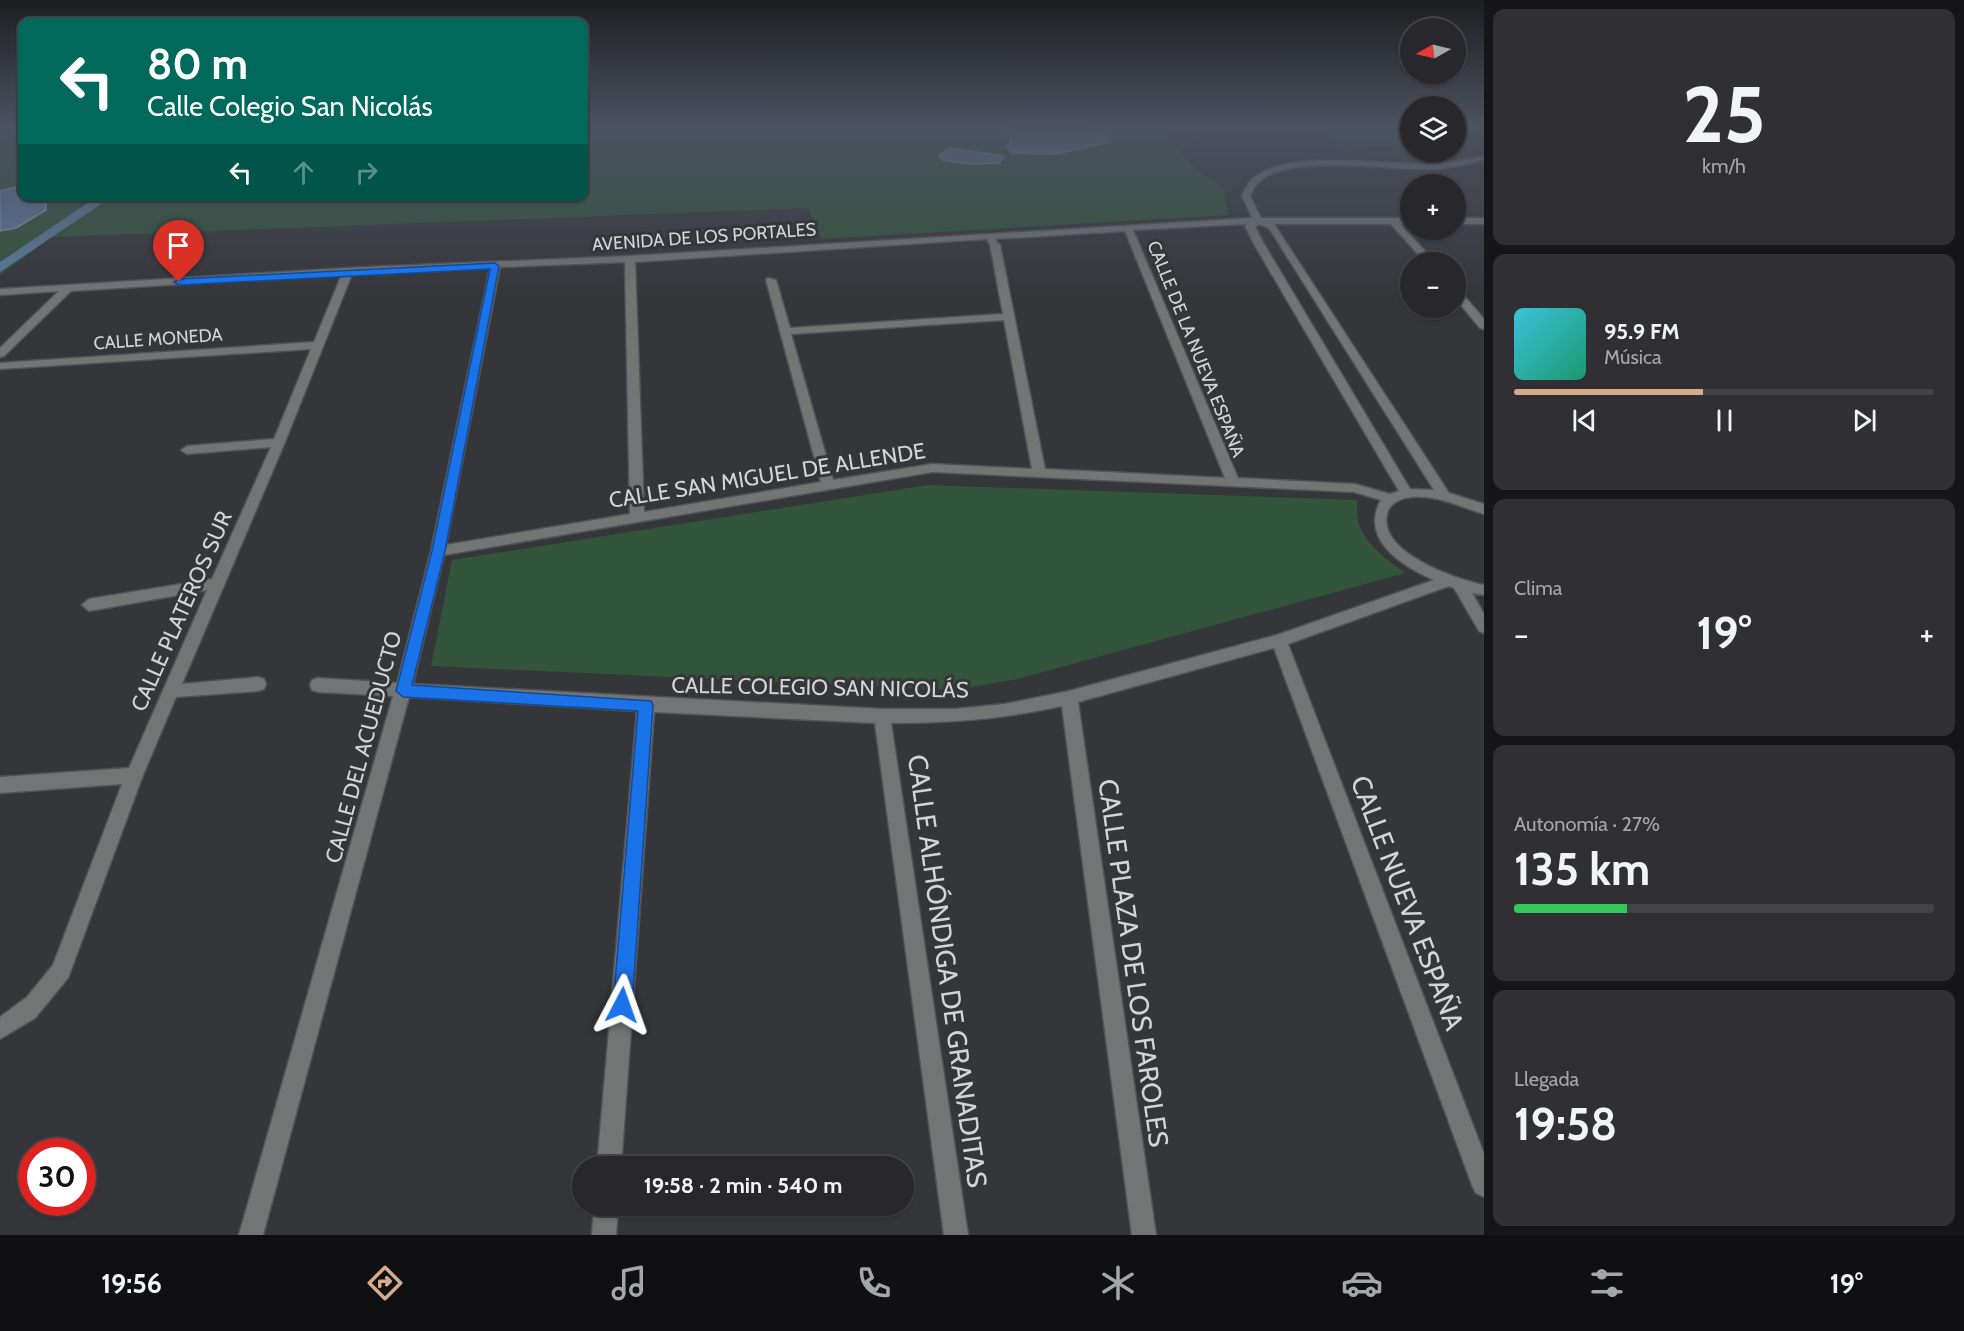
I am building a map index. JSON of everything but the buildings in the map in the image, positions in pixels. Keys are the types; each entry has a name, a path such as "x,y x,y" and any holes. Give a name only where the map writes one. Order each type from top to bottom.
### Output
{"street":[{"path":"1254,182 1246,196 1258,221 1272,226 1444,495"},
{"path":"1466,221 1484,220"},
{"path":"1258,221 1250,226 1259,244 1407,494"},
{"name":"AVENIDA DE LOS PORTALES","path":"0,292 348,271 630,259 1258,221 1400,221"},
{"path":"1393,221 1421,252"},
{"name":"CALLE DE LA NUEVA ESPAÑA","path":"1128,228 1233,482"},
{"path":"989,236 995,245 1039,472"},
{"path":"630,259 637,518"},
{"name":"CALLE DEL ACUEDUCTO","path":"251,1235 403,691 438,551 495,266"},
{"name":"CALLE PLATEROS SUR","path":"0,1028 16,1020 42,999 61,971 134,775 279,442 348,271"},
{"path":"771,280 828,484"},
{"path":"0,354 67,289"},
{"path":"1466,305 1484,326"},
{"path":"785,332 1009,317"},
{"name":"CALLE MONEDA","path":"0,366 318,345"},
{"path":"187,450 279,442"},
{"name":"CALLE SAN MIGUEL DE ALLENDE","path":"438,551 932,468 1355,488 1391,499"},
{"path":"1484,509 1444,495 1407,494 1391,499 1383,506 1380,516 1381,527 1388,539 1415,564 1454,583 1484,590"},
{"path":"89,605 218,583"},
{"path":"1454,583 1484,627"},
{"name":"CALLE COLEGIO SAN NICOLÁS","path":"318,685 646,705 882,716 955,716 1005,711 1069,698 1279,640 1454,583"},
{"name":"CALLE NUEVA ESPAÑA","path":"1279,640 1484,1185"},
{"path":"172,691 258,684"},
{"name":"CALLE PLAZA DE LOS FAROLES","path":"1069,698 1144,1235"},
{"path":"610,1156 646,705"},
{"name":"CALLE ALHÓNDIGA DE GRANADITAS","path":"882,716 956,1235"},
{"path":"0,785 134,775"},
{"path":"604,1235 605,1216"}],"green space":[{"path":"0,182 18,182 18,201 588,201 588,182 1214,182 1224,189 1228,215 821,239 808,208 52,237 0,275"},
{"path":"928,485 1358,500 1357,512 1363,533 1377,551 1405,573 1017,679 954,690 431,666 452,560"}],"water":[{"path":"18,187 18,201 46,203 46,210 16,228 0,231 0,191"}],"waterway":[{"path":"0,268 100,201"}],"route":[{"path":"179,282 348,271 495,266 438,551 403,691 646,705 622,1005"}]}
